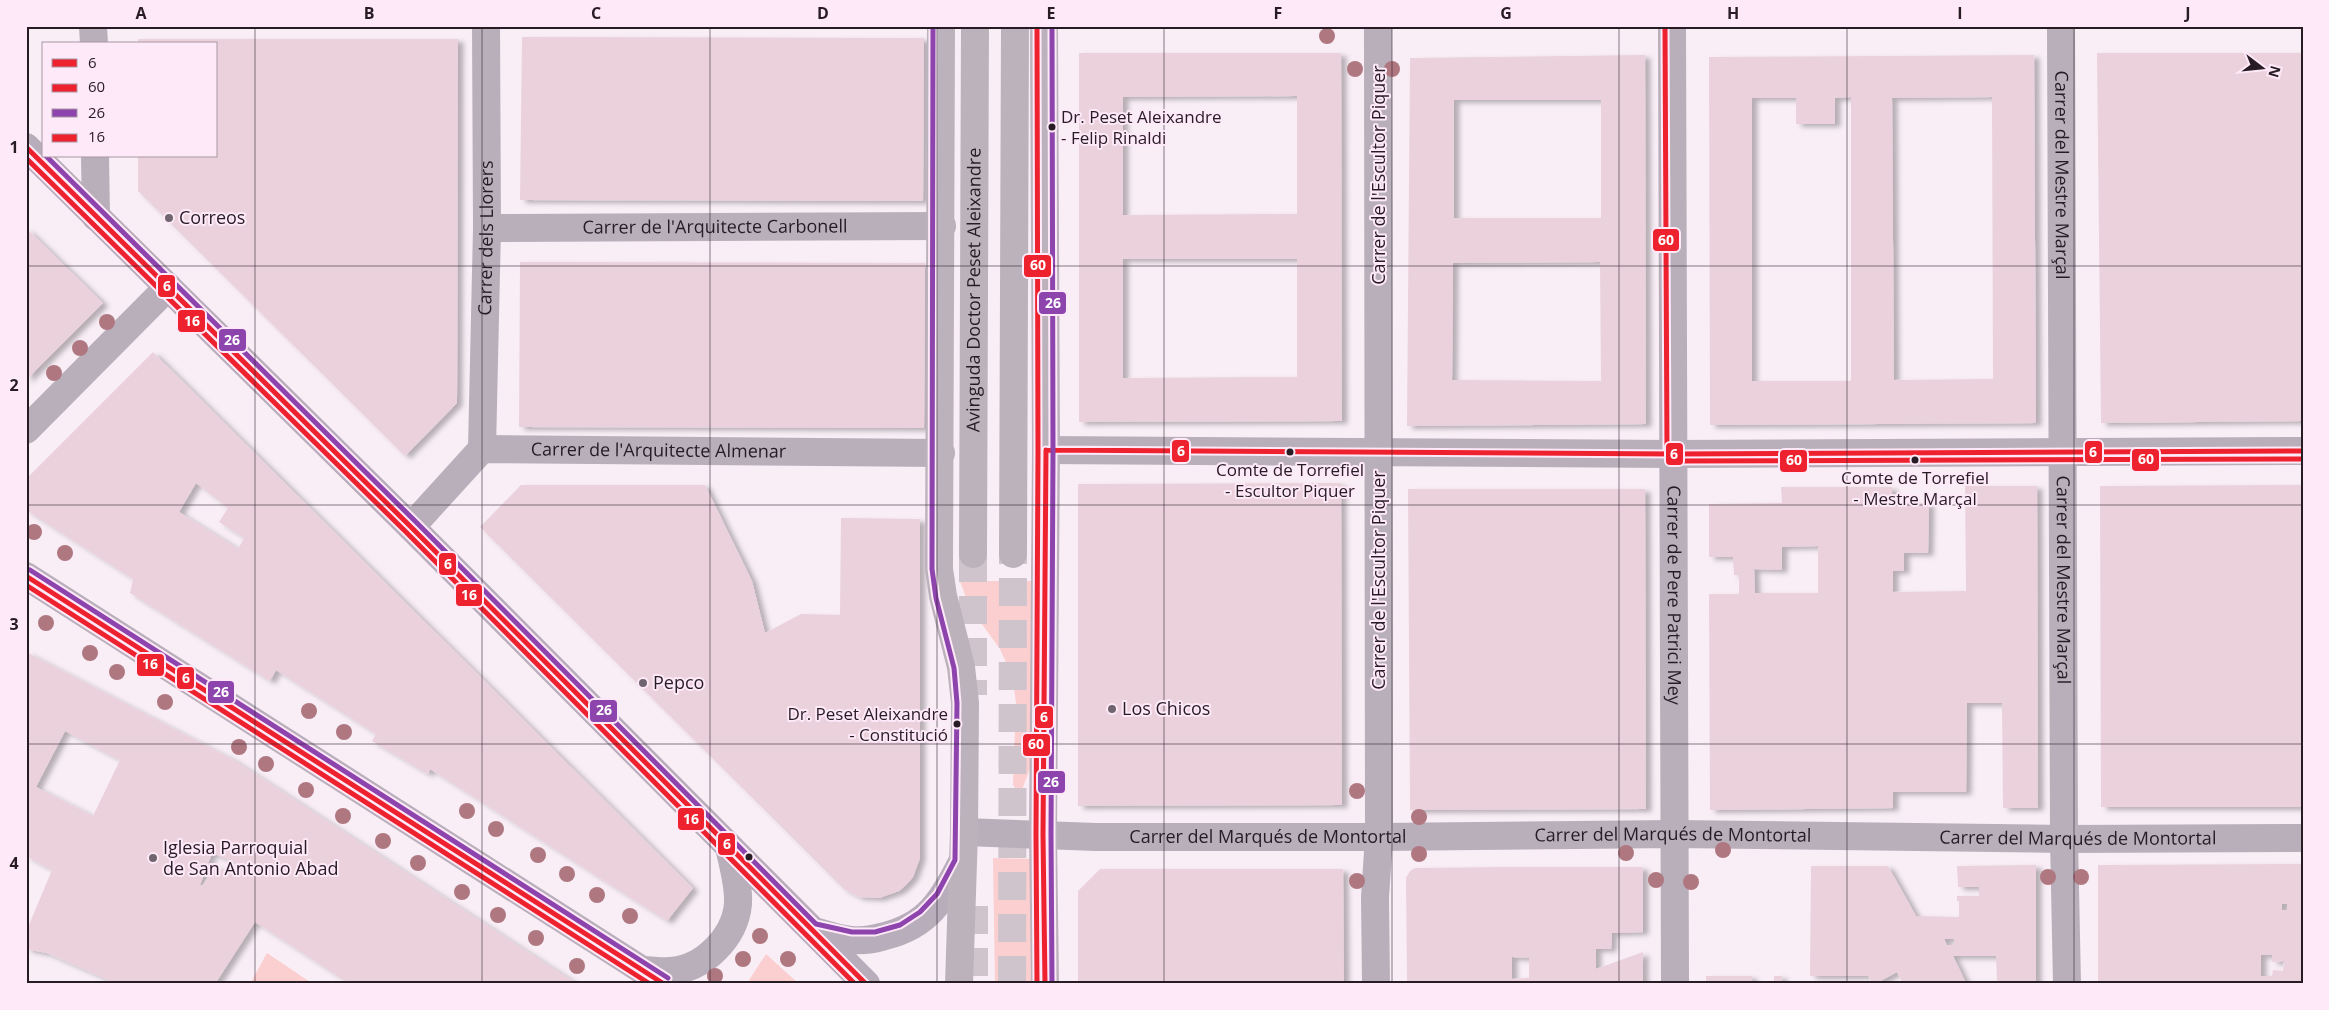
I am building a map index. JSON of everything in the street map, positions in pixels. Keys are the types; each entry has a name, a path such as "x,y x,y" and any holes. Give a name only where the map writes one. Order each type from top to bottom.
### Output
{"main road":[{"name":"Avinguda Doctor Peset Aleixandre","path":"941,26 942,226 939,569 943,596 961,667 965,703 964,832 959,984"},
{"name":"Avinguda Doctor Peset Aleixandre","path":"973,554 975,26"},
{"path":"1013,554 1015,26"},
{"path":"1044,26 1046,450 1043,835 1045,984"},
{"path":"26,147 411,527 866,984"},
{"path":"812,930 850,940 876,938 903,932 925,918 937,905 962,862"}],"street":[{"path":"93,26 94,42"},
{"name":"Carrer dels Llorers","path":"482,449 487,228 486,26"},
{"name":"Carrer de l'Escultor Piquer","path":"1376,984 1376,898 1379,838 1378,26"},
{"name":"Carrer de Pere Patrici Mey","path":"1672,26 1675,984"},
{"name":"Carrer del Mestre Marçal","path":"2060,26 2064,452 2064,839 2067,984"},
{"path":"95,158 96,217"},
{"name":"Carrer de l'Arquitecte Carbonell","path":"487,228 942,226"},
{"path":"26,430 168,287"},
{"path":"411,527 482,449"},
{"name":"Carrer de l'Arquitecte Almenar","path":"482,449 941,453"},
{"path":"1046,450 1326,451 1379,454 2303,451"},
{"path":"26,576 654,977 696,963 714,950 727,936 734,923 738,904 738,888 729,847"},
{"path":"964,832 1043,835"},
{"name":"Carrer del Marqués de Montortal","path":"1043,835 1379,838 1675,834 2064,839 2303,838"}],"shaded area":[{"path":"960,581 1035,581 1033,760 1022,790 1018,792 1013,785 1016,703 1014,688 1000,649 968,603"},
{"path":"993,858 1033,859 1035,984 995,984"},
{"path":"267,953 313,984 250,984"},
{"path":"766,954 799,984 754,984 749,980"}],"building":[{"path":"522,37 924,38 923,201 520,200"},
{"path":"138,39 458,39 457,403 405,456 138,191 138,158 218,158 218,42 138,42"},
{"path":"1079,53 1341,53 1342,421 1079,422","holes":["1297,96 1297,214 1123,215 1123,97","1123,259 1297,259 1297,377 1123,378"]},
{"path":"2097,53 2303,53 2303,421 2101,423"},
{"path":"1645,55 1646,424 1407,426 1410,58","holes":["1454,100 1601,100 1601,218 1454,218","1600,262 1601,381 1452,380 1453,263"]},
{"path":"2034,55 2036,423 1710,425 1709,57","holes":["1851,97 1851,381 1752,381 1752,98 1796,98 1796,124 1835,124 1835,98","1992,97 1993,379 1894,380 1892,98"]},
{"path":"26,228 103,303 26,380"},
{"path":"520,262 925,263 924,428 519,427"},
{"path":"153,352 693,888 667,921 430,769 428,774 372,741 376,734 276,670 270,681 130,593 133,579 26,510 26,479","holes":["196,483 228,508 219,522 244,538 238,549 179,512"]},
{"path":"1341,483 1342,805 1078,806 1078,484"},
{"path":"521,485 705,485 752,581 765,633 801,614 840,615 841,518 920,519 920,858 913,877 906,885 899,891 879,898 859,897 844,889 480,527"},
{"path":"2303,485 2303,807 2101,807 2100,486"},
{"path":"1965,486 2037,486 2038,808 2003,808 2002,703 1967,703 1966,792 1893,792 1893,808 1710,810 1709,594 1739,594 1739,575 1734,575 1733,557 1709,557 1709,504 1782,503 1781,487 1892,487 1892,503 1929,503 1928,553 1904,553 1904,571 1893,571 1893,592 1966,591","holes":["1818,546 1818,593 1755,593 1754,569 1782,570 1782,547"]},
{"path":"1408,489 1645,489 1646,809 1410,810"},
{"path":"26,652 232,759 577,984 350,984 255,922 215,984 117,984 117,981 113,982 47,953 26,949 26,932 52,870 26,856","holes":["65,731 120,760 93,816 36,787","212,853 237,863 229,875 216,866 202,886 200,885"]},
{"path":"2303,864 2303,984 2098,984 2098,865","holes":["2282,904 2287,904 2287,910 2282,910","2261,955 2272,955 2272,962 2284,961 2283,971 2273,970 2272,976 2261,976"]},
{"path":"2036,865 2036,984 1903,984 1897,972 1875,984 1873,984 1868,976 1810,976 1811,866 1888,866 1916,916 1959,917 1959,901 1957,901 1957,896 1979,896 1979,887 1958,887 1957,866","holes":["1944,939 1954,939 1954,945 1947,945","1953,956 1996,956 1997,981 1965,981"]},
{"path":"1643,867 1643,932 1612,933 1611,949 1596,949 1596,969 1643,952 1643,984 1407,984 1406,878 1410,871 1415,868","holes":["1512,957 1529,958 1529,978 1512,979"]},
{"path":"1100,869 1343,869 1344,984 1078,984 1078,891"},
{"path":"1706,976 1752,976 1752,984 1706,984"},
{"path":"1774,976 1782,976 1782,984 1774,984"}],"tunnel":[{"path":"973,554 973,695"},
{"path":"1012,984 1013,554"},
{"path":"974,906 974,984"}],"transit line":[{"name":"26","path":"48,158 416,522 816,924 852,932 875,932 900,925 920,912 937,894 955,860 957,703 954,668 936,598 932,569 933,26"},
{"name":"60","path":"1037,26 1037,984"},
{"name":"26","path":"1052,26 1052,984"},
{"name":"60","path":"1665,26 1667,454"},
{"name":"6","path":"26,147 411,527 866,984"},
{"name":"16","path":"26,158 406,532 855,984"},
{"name":"6","path":"1046,450 1674,454 2303,451"},
{"name":"6","path":"1045,984 1043,835 1046,450"},
{"name":"60","path":"1674,461 2303,459"},
{"name":"26","path":"30,570 668,978"},
{"name":"6","path":"26,576 664,984"},
{"name":"16","path":"26,585 650,984"}],"place":[{"name":"Dr. Peset Aleixandre - Felip Rinaldi","path":"1052,127"},
{"name":"Correos","path":"169,218"},
{"name":"Comte de Torrefiel - Escultor Piquer","path":"1290,452"},
{"name":"Comte de Torrefiel - Mestre Marçal","path":"1915,460"},
{"name":"Pepco","path":"643,683"},
{"name":"Los Chicos","path":"1112,709"},
{"name":"Dr. Peset Aleixandre - Constitució","path":"957,724"},
{"name":"Iglesia Parroquial de San Antonio Abad","path":"153,858"}]}
